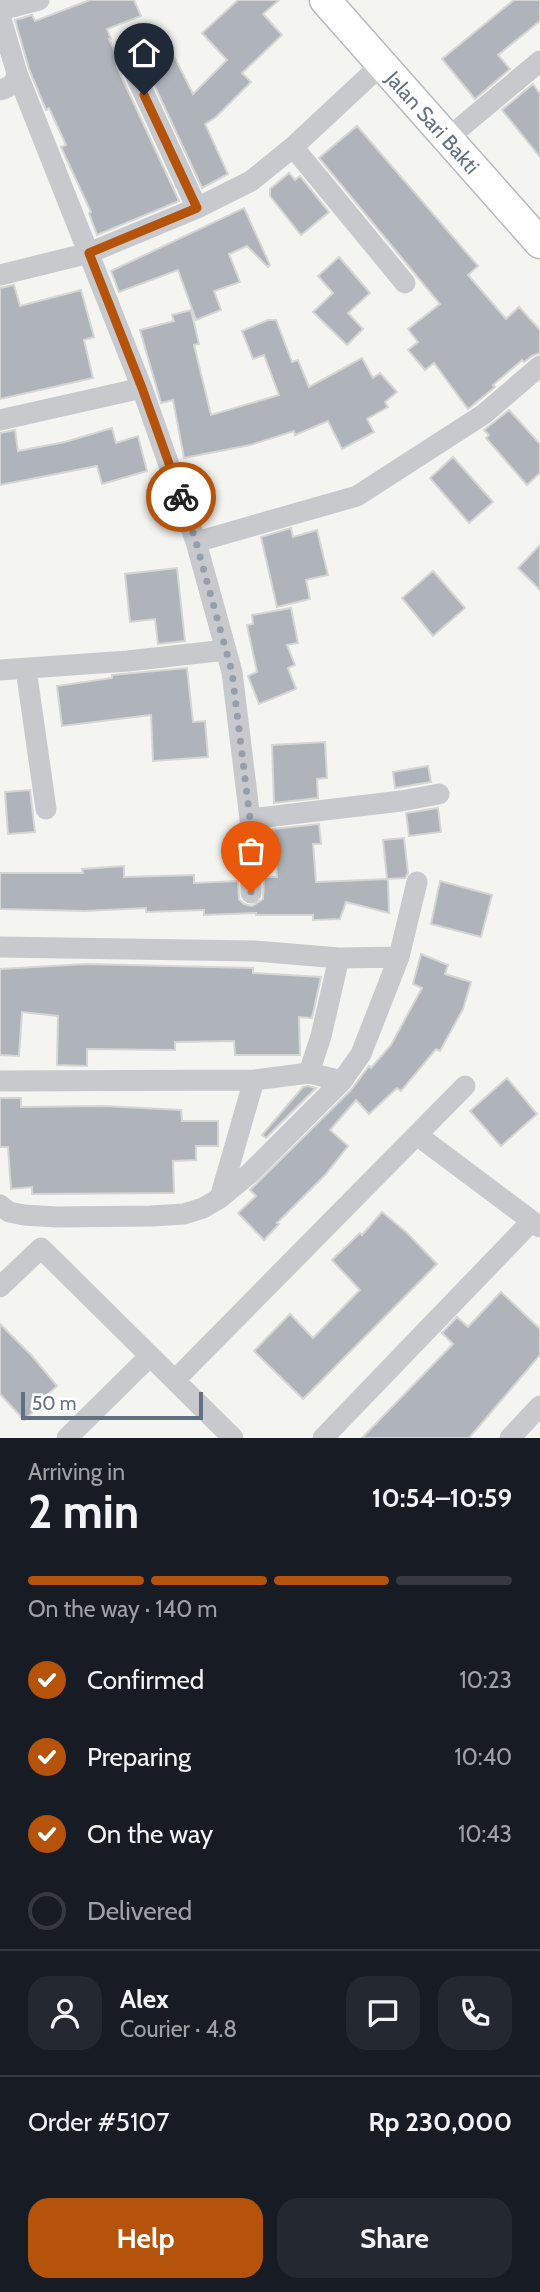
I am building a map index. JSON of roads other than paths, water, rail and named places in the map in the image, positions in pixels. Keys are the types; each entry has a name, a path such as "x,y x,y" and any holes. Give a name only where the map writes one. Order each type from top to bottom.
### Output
{"main road":[{"name":"Jalan Sari Bakti","path":"325,0 540,243"}],"street":[{"path":"0,10 39,0"},
{"path":"0,16 17,74 142,388 196,542 232,672 250,819 251,893"},
{"path":"130,61 197,208"},
{"path":"448,138 540,61"},
{"path":"0,275 89,253 197,208 251,181 293,147 382,64"},
{"path":"0,90 12,85 17,74"},
{"path":"293,147 405,283"},
{"path":"196,542 357,496 484,414 540,366"},
{"path":"0,421 142,388"},
{"path":"0,670 226,650"},
{"path":"26,669 46,809"},
{"path":"250,819 439,794"},
{"path":"0,1205 17,1213 57,1217 151,1216 184,1214 203,1208 220,1198 249,1174 342,1081 361,1054 399,957 417,882"},
{"path":"0,947 255,951 339,958 399,957"},
{"path":"309,1073 321,1036 339,958"},
{"path":"0,1081 254,1080 309,1073 342,1081"},
{"path":"220,1198 254,1080"},
{"path":"175,1380 465,1086"},
{"path":"323,1438 536,1224 417,1135"},
{"path":"0,1222 28,1225 57,1217"},
{"path":"0,1287 41,1248 233,1438"},
{"path":"67,1438 150,1356"},
{"path":"510,1438 540,1406"}]}
